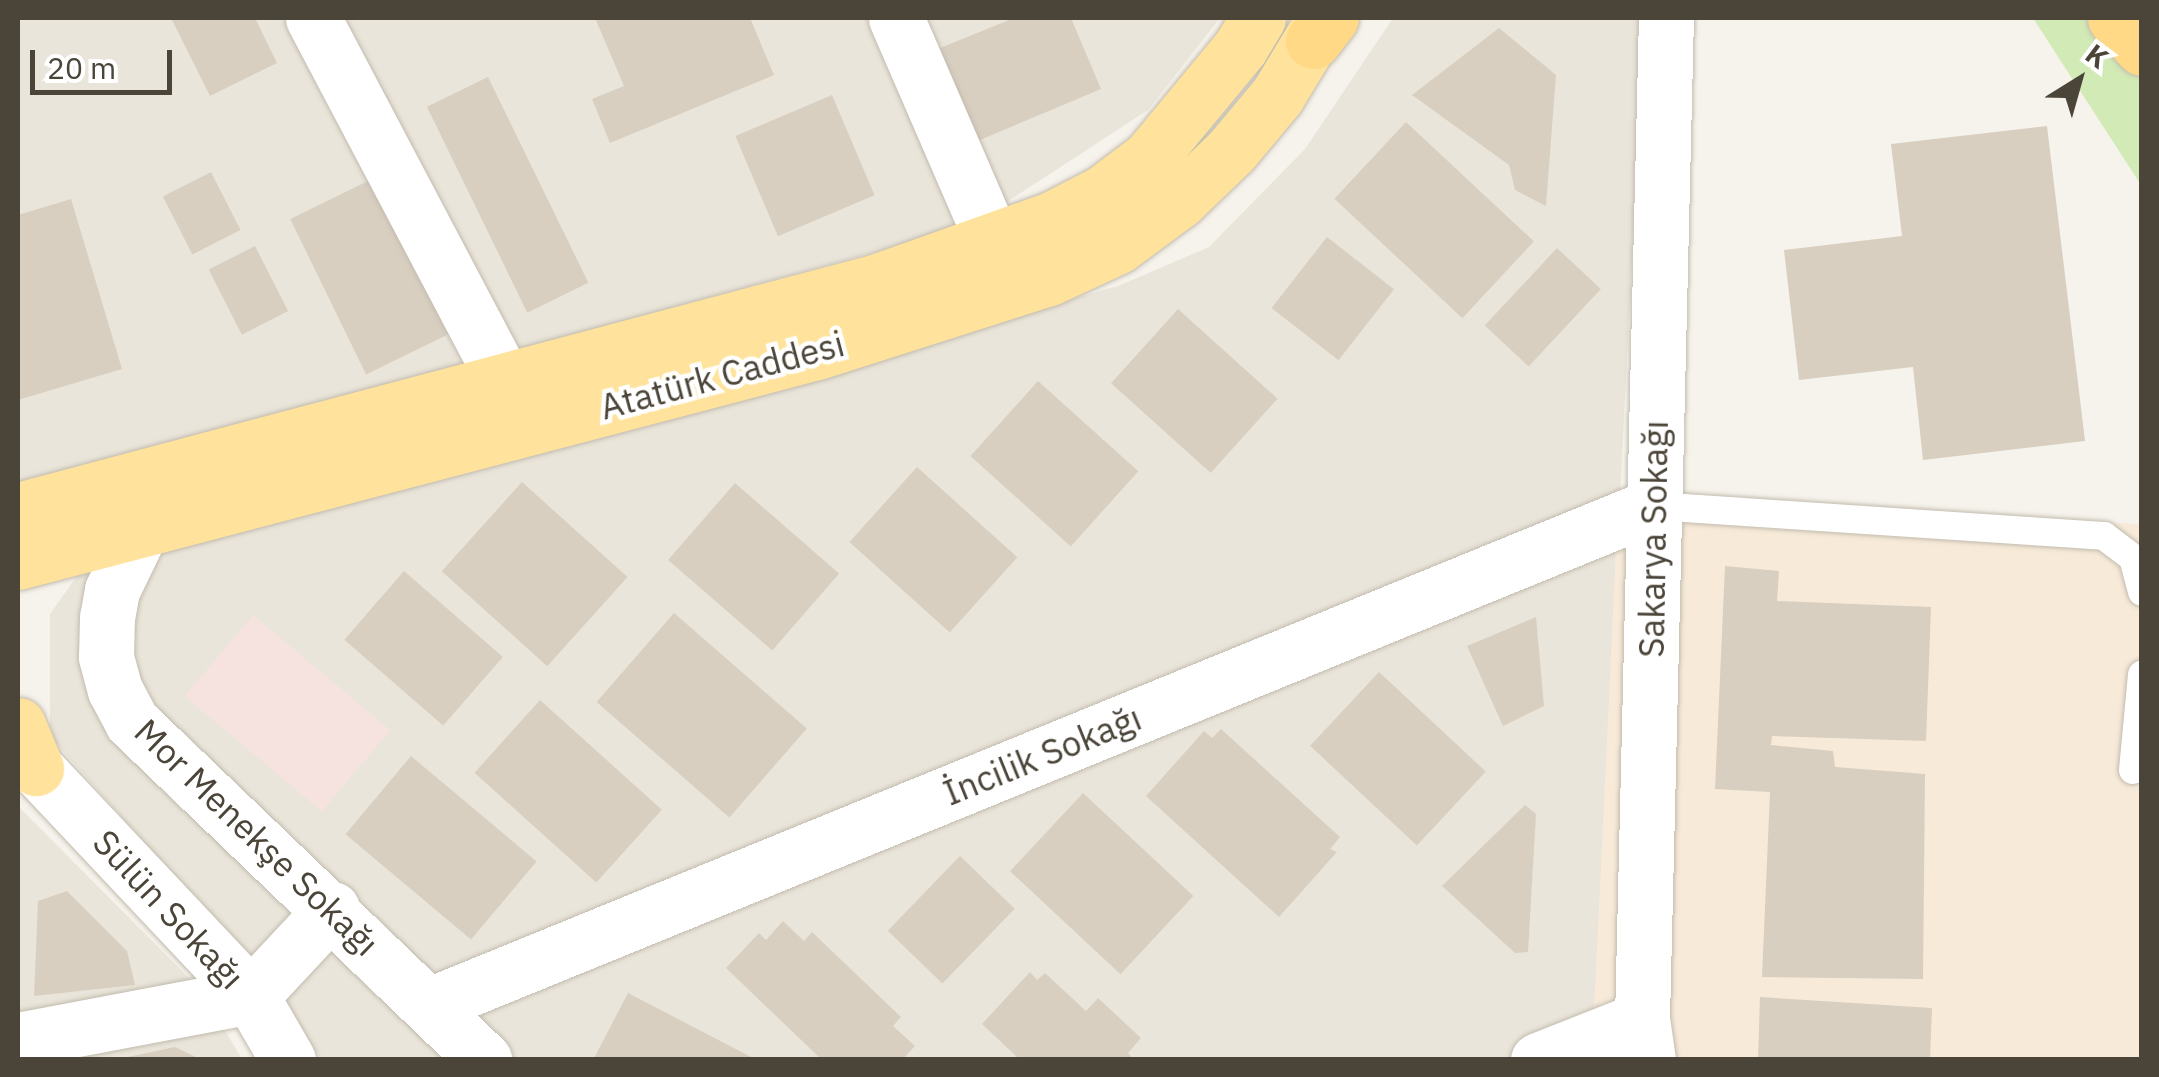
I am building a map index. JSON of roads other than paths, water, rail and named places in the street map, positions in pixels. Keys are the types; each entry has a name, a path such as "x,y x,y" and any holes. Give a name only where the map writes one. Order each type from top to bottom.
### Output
{"highway":[{"path":"2115,18 2142,48"}],"main road":[{"name":"Atatürk Caddesi","path":"18,510 878,281 1052,219 1104,192 1149,158 1240,48 1258,18"},
{"name":"Atatürk Caddesi","path":"37,556 817,352 1049,278 1118,246 1180,200 1231,151 1277,96 1323,25"},
{"path":"18,590 37,556"}],"street":[{"path":"313,18 503,378"},
{"path":"896,18 993,242"},
{"name":"Sakarya Sokağı","path":"1645,1039 1666,18"},
{"name":"İncilik Sokağı","path":"432,1004 1654,506"},
{"name":"Mor Menekşe Sokağı","path":"143,526 108,602 106,657 115,690 132,722 432,1004 484,1060"},
{"name":"Sülün Sokağı","path":"22,749 251,996 288,1060"},
{"path":"18,1040 251,996 332,909"},
{"path":"1538,1060 1645,1039"}],"lane":[{"path":"1654,506 2104,536 2133,558 2142,592"},
{"path":"2133,770 2142,674"}]}
